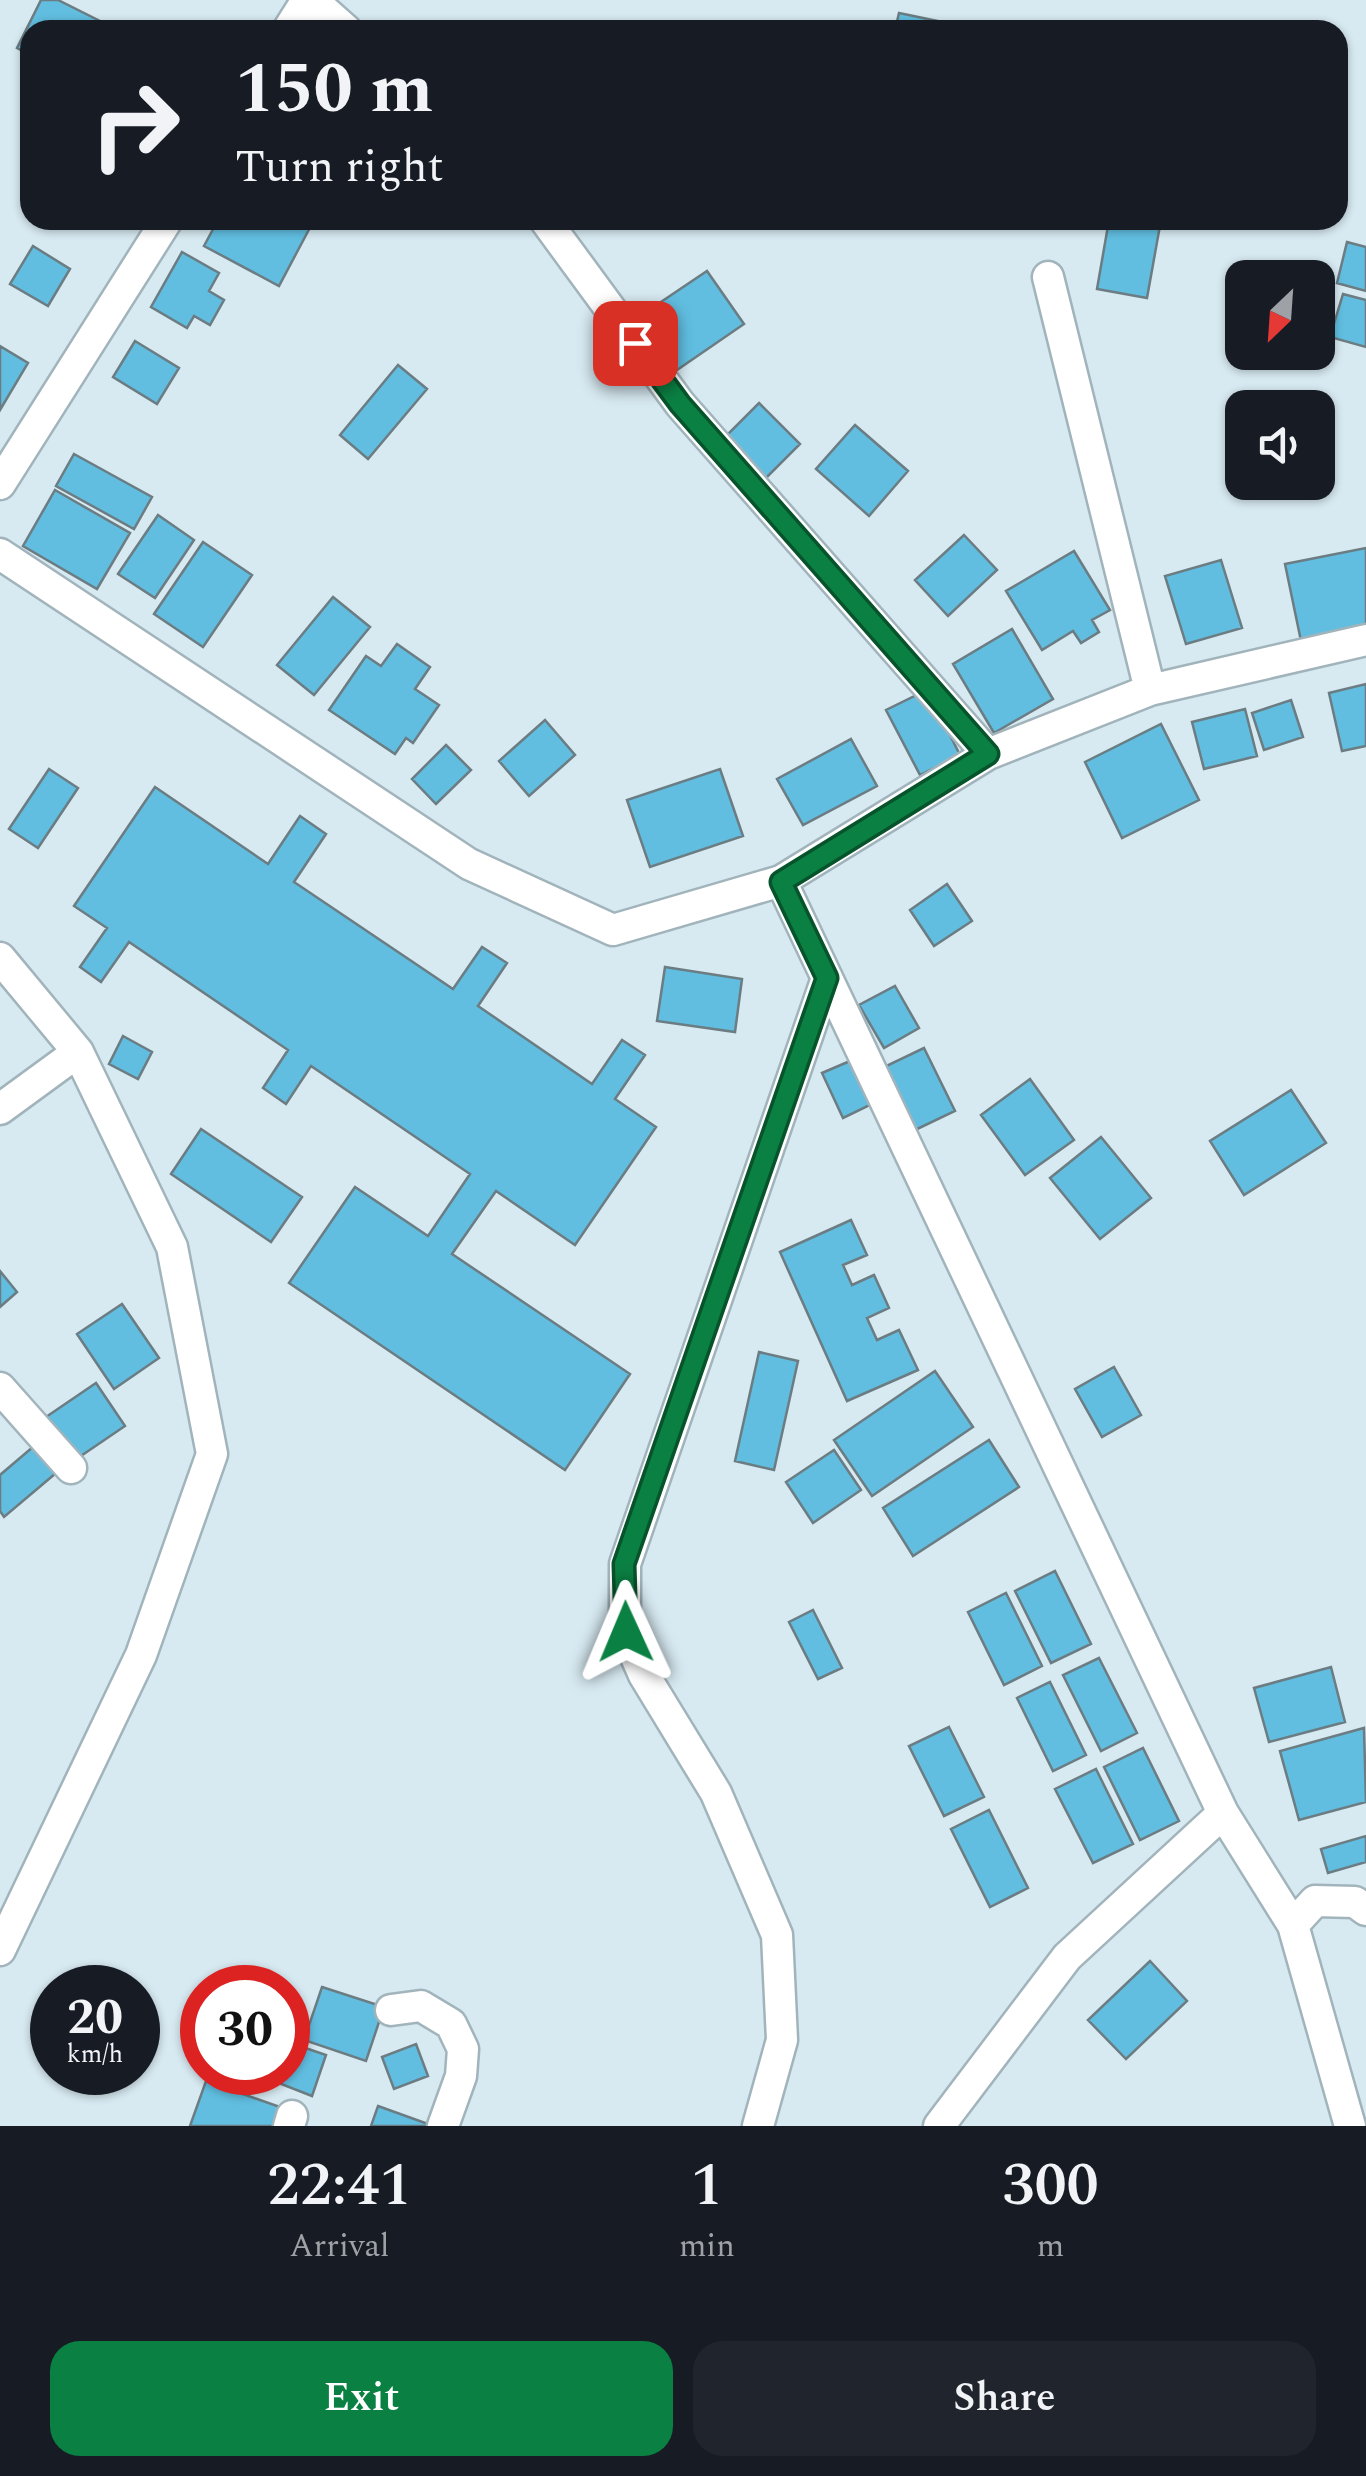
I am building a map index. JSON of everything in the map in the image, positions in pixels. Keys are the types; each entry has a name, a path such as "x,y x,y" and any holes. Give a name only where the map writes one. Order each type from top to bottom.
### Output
{"street":[{"path":"310,0 334,20"},
{"path":"0,484 161,230"},
{"path":"551,230 680,404 988,754"},
{"path":"1048,277 1150,690"},
{"path":"0,554 469,864 612,930 781,882 988,754 1150,690 1366,640"},
{"path":"781,882 1223,1813 1293,1925 1350,2126"},
{"path":"0,958 78,1052 172,1247 212,1454 141,1655 0,1950"},
{"path":"758,2126 782,2040 777,1935 716,1793 644,1675 626,1632 624,1564 827,978"},
{"path":"0,1109 78,1052"},
{"path":"0,1388 71,1468"},
{"path":"939,2126 1067,1957 1223,1813"},
{"path":"1293,1925 1315,1901 1354,1902 1366,1910"},
{"path":"392,2010 421,2006 452,2024 463,2050 461,2076 443,2126"}],"building":[{"path":"41,0 58,0 98,20 31,20"},
{"path":"899,13 933,20 897,20"},
{"path":"213,230 309,230 279,286 204,246"},
{"path":"1107,230 1159,230 1147,298 1097,289"},
{"path":"1347,242 1366,247 1366,291 1337,283"},
{"path":"33,246 70,269 48,306 10,284"},
{"path":"182,252 219,273 209,291 224,300 210,325 194,316 187,328 151,307"},
{"path":"707,271 744,324 677,370 640,316"},
{"path":"1343,294 1366,300 1366,347 1335,338 1335,320"},
{"path":"135,341 179,368 157,404 113,377"},
{"path":"0,346 28,363 0,410"},
{"path":"398,365 427,389 368,459 340,435"},
{"path":"759,403 800,444 766,478 725,437"},
{"path":"855,425 908,471 869,516 816,469"},
{"path":"74,454 152,497 134,529 56,486"},
{"path":"55,490 130,533 97,589 23,546"},
{"path":"158,515 194,540 155,598 118,574"},
{"path":"964,535 997,570 948,616 915,580"},
{"path":"203,542 252,575 203,647 154,614"},
{"path":"1366,548 1366,627 1301,641 1285,564"},
{"path":"1074,551 1110,610 1092,620 1099,632 1081,643 1073,631 1042,650 1006,591"},
{"path":"1221,560 1242,628 1186,644 1165,576"},
{"path":"333,597 370,627 314,695 277,665"},
{"path":"1012,629 1053,699 994,733 953,664"},
{"path":"397,644 430,667 415,689 439,705 413,743 406,738 395,754 329,710 366,656 381,666"},
{"path":"1366,684 1366,746 1342,751 1329,693"},
{"path":"927,690 960,755 920,775 886,710"},
{"path":"1291,700 1303,737 1264,750 1252,713"},
{"path":"1245,709 1257,756 1204,769 1192,722"},
{"path":"545,720 575,755 529,796 499,761"},
{"path":"1161,724 1199,800 1122,838 1085,762"},
{"path":"851,739 877,786 803,825 777,779"},
{"path":"446,745 471,770 436,804 412,779"},
{"path":"49,769 78,788 38,848 9,829"},
{"path":"720,769 743,836 650,867 627,800"},
{"path":"155,787 268,864 300,816 326,834 294,882 453,989 482,947 507,963 478,1006 592,1084 622,1040 645,1055 615,1099 656,1127 575,1245 496,1191 452,1254 630,1374 565,1470 289,1283 355,1187 428,1236 470,1174 311,1066 286,1104 263,1088 288,1050 129,942 101,982 80,967 107,928 74,906"},
{"path":"947,884 972,921 934,946 910,910"},
{"path":"665,967 742,979 735,1032 657,1021"},
{"path":"895,986 919,1028 884,1048 859,1005"},
{"path":"123,1036 152,1052 138,1079 109,1064"},
{"path":"924,1048 955,1111 913,1131 882,1068"},
{"path":"850,1061 870,1105 843,1118 822,1073"},
{"path":"1030,1079 1074,1140 1025,1175 981,1115"},
{"path":"1291,1090 1326,1143 1244,1195 1210,1141"},
{"path":"201,1129 302,1197 271,1242 171,1174"},
{"path":"1101,1137 1151,1198 1100,1239 1050,1178"},
{"path":"851,1220 867,1255 843,1265 852,1285 874,1275 889,1308 867,1318 877,1340 899,1330 918,1370 847,1401 780,1252"},
{"path":"0,1271 17,1292 0,1307"},
{"path":"122,1304 159,1358 114,1389 77,1334"},
{"path":"759,1352 798,1361 774,1470 735,1461"},
{"path":"1114,1367 1141,1415 1102,1437 1075,1389"},
{"path":"935,1371 973,1427 872,1496 834,1440"},
{"path":"96,1383 125,1426 72,1462 43,1419"},
{"path":"989,1440 1019,1487 913,1556 883,1508"},
{"path":"34,1446 56,1473 4,1517 0,1511 0,1475"},
{"path":"834,1450 861,1490 813,1523 786,1482"},
{"path":"1055,1571 1091,1644 1051,1663 1015,1591"},
{"path":"1006,1593 1042,1666 1004,1685 968,1612"},
{"path":"813,1610 842,1668 818,1679 789,1622"},
{"path":"1099,1658 1137,1733 1101,1751 1063,1675"},
{"path":"1331,1667 1345,1722 1269,1742 1254,1688"},
{"path":"1050,1682 1086,1755 1053,1771 1017,1698"},
{"path":"949,1727 984,1797 944,1816 909,1746"},
{"path":"1364,1728 1366,1802 1299,1820 1280,1751"},
{"path":"1143,1748 1179,1821 1140,1840 1104,1767"},
{"path":"1096,1769 1133,1844 1093,1863 1055,1789"},
{"path":"989,1810 1028,1888 990,1907 951,1829"},
{"path":"1366,1836 1366,1862 1328,1873 1321,1849"},
{"path":"1150,1961 1187,2001 1126,2059 1088,2020"},
{"path":"322,1987 384,2007 366,2061 310,2042 310,2022"},
{"path":"416,2044 428,2076 394,2089 382,2057"},
{"path":"310,2050 326,2055 309,2095"},
{"path":"201,2095 246,2095 280,2107 274,2126 190,2126"},
{"path":"378,2106 428,2124 371,2126"}],"route":[{"path":"626,1632 624,1564 827,978 781,882 988,754 680,404 635,343"}]}
